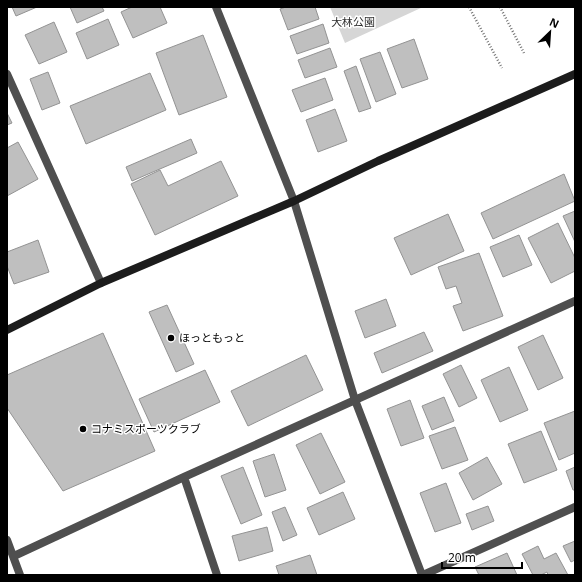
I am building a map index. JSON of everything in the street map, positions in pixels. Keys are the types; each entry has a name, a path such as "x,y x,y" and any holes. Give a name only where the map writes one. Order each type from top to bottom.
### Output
{"street":[{"path":"216,7 294,201 355,400 423,575 575,508"},
{"path":"7,74 101,283"},
{"path":"7,330 101,283 294,201 378,161 575,74"},
{"path":"14,556 184,477 575,301"},
{"path":"184,477 216,575"},
{"path":"7,540 20,575"}],"path":[{"path":"469,7 502,68"},
{"path":"500,7 524,53"}],"green space":[{"name":"大林公園","path":"330,7 423,7 345,43"}],"building":[{"path":"12,7 37,7 16,16"},
{"path":"70,7 102,7 104,11 77,23"},
{"path":"132,7 160,7 167,23 133,38 121,12"},
{"path":"286,7 315,7 319,19 288,30 280,9"},
{"path":"108,19 119,45 87,59 76,33"},
{"path":"54,22 67,52 39,64 25,35"},
{"path":"323,24 329,43 297,54 290,36"},
{"path":"203,35 227,97 179,115 156,53"},
{"path":"414,39 428,79 402,88 387,49"},
{"path":"330,48 337,67 305,78 298,60"},
{"path":"380,52 396,94 376,102 360,59"},
{"path":"356,66 371,108 359,112 344,71"},
{"path":"48,72 60,103 42,110 30,79"},
{"path":"150,73 166,110 86,144 70,106"},
{"path":"325,78 333,100 301,112 292,90"},
{"path":"335,109 347,141 318,152 306,120"},
{"path":"7,113 12,123 7,125"},
{"path":"191,139 197,153 132,181 126,167"},
{"path":"18,142 38,179 7,196 7,148"},
{"path":"221,161 238,196 155,235 131,184 160,170 168,186"},
{"path":"564,174 575,201 493,239 481,213"},
{"path":"575,211 575,242 563,216"},
{"path":"448,214 464,251 411,275 394,238"},
{"path":"558,223 575,258 575,271 551,283 528,238"},
{"path":"519,235 532,265 503,277 490,247"},
{"path":"38,240 49,272 14,284 7,266 7,252"},
{"path":"479,253 503,316 463,331 453,306 462,303 456,286 446,289 438,267"},
{"path":"386,299 396,326 365,338 355,311"},
{"name":"ほっともっと","path":"167,305 194,364 176,372 149,312"},
{"path":"424,332 433,351 382,373 374,353"},
{"name":"コナミスポーツクラブ","path":"103,333 155,451 63,491 7,408 7,375"},
{"path":"543,335 563,378 538,390 518,347"},
{"path":"306,355 323,390 248,426 231,391"},
{"path":"461,365 477,398 459,407 443,374"},
{"path":"509,367 528,410 500,422 481,380"},
{"path":"205,370 220,402 154,432 139,399"},
{"path":"444,397 454,421 432,430 422,406"},
{"path":"410,400 424,438 401,446 387,409"},
{"path":"575,411 575,453 559,460 544,423"},
{"path":"455,427 468,460 442,469 429,436"},
{"path":"541,431 557,470 524,483 508,444"},
{"path":"321,433 345,482 320,494 296,445"},
{"path":"274,454 286,490 265,497 253,461"},
{"path":"487,457 502,484 473,500 459,473"},
{"path":"243,467 262,515 241,524 221,476"},
{"path":"575,467 575,490 573,490 566,471"},
{"path":"446,483 461,523 435,532 420,493"},
{"path":"343,492 355,519 319,535 307,508"},
{"path":"488,506 494,521 472,530 466,514"},
{"path":"285,507 297,535 283,541 272,512"},
{"path":"267,527 273,551 239,561 232,536"},
{"path":"575,541 575,560 571,562 563,546"},
{"path":"538,546 544,559 556,553 568,575 548,575 547,572 541,575 533,575 522,554"},
{"path":"507,553 517,575 479,575 475,567"},
{"path":"310,555 317,575 279,575 276,566"}],"place":[{"name":"ほっともっと","path":"171,338"},
{"name":"コナミスポーツクラブ","path":"83,429"}]}
